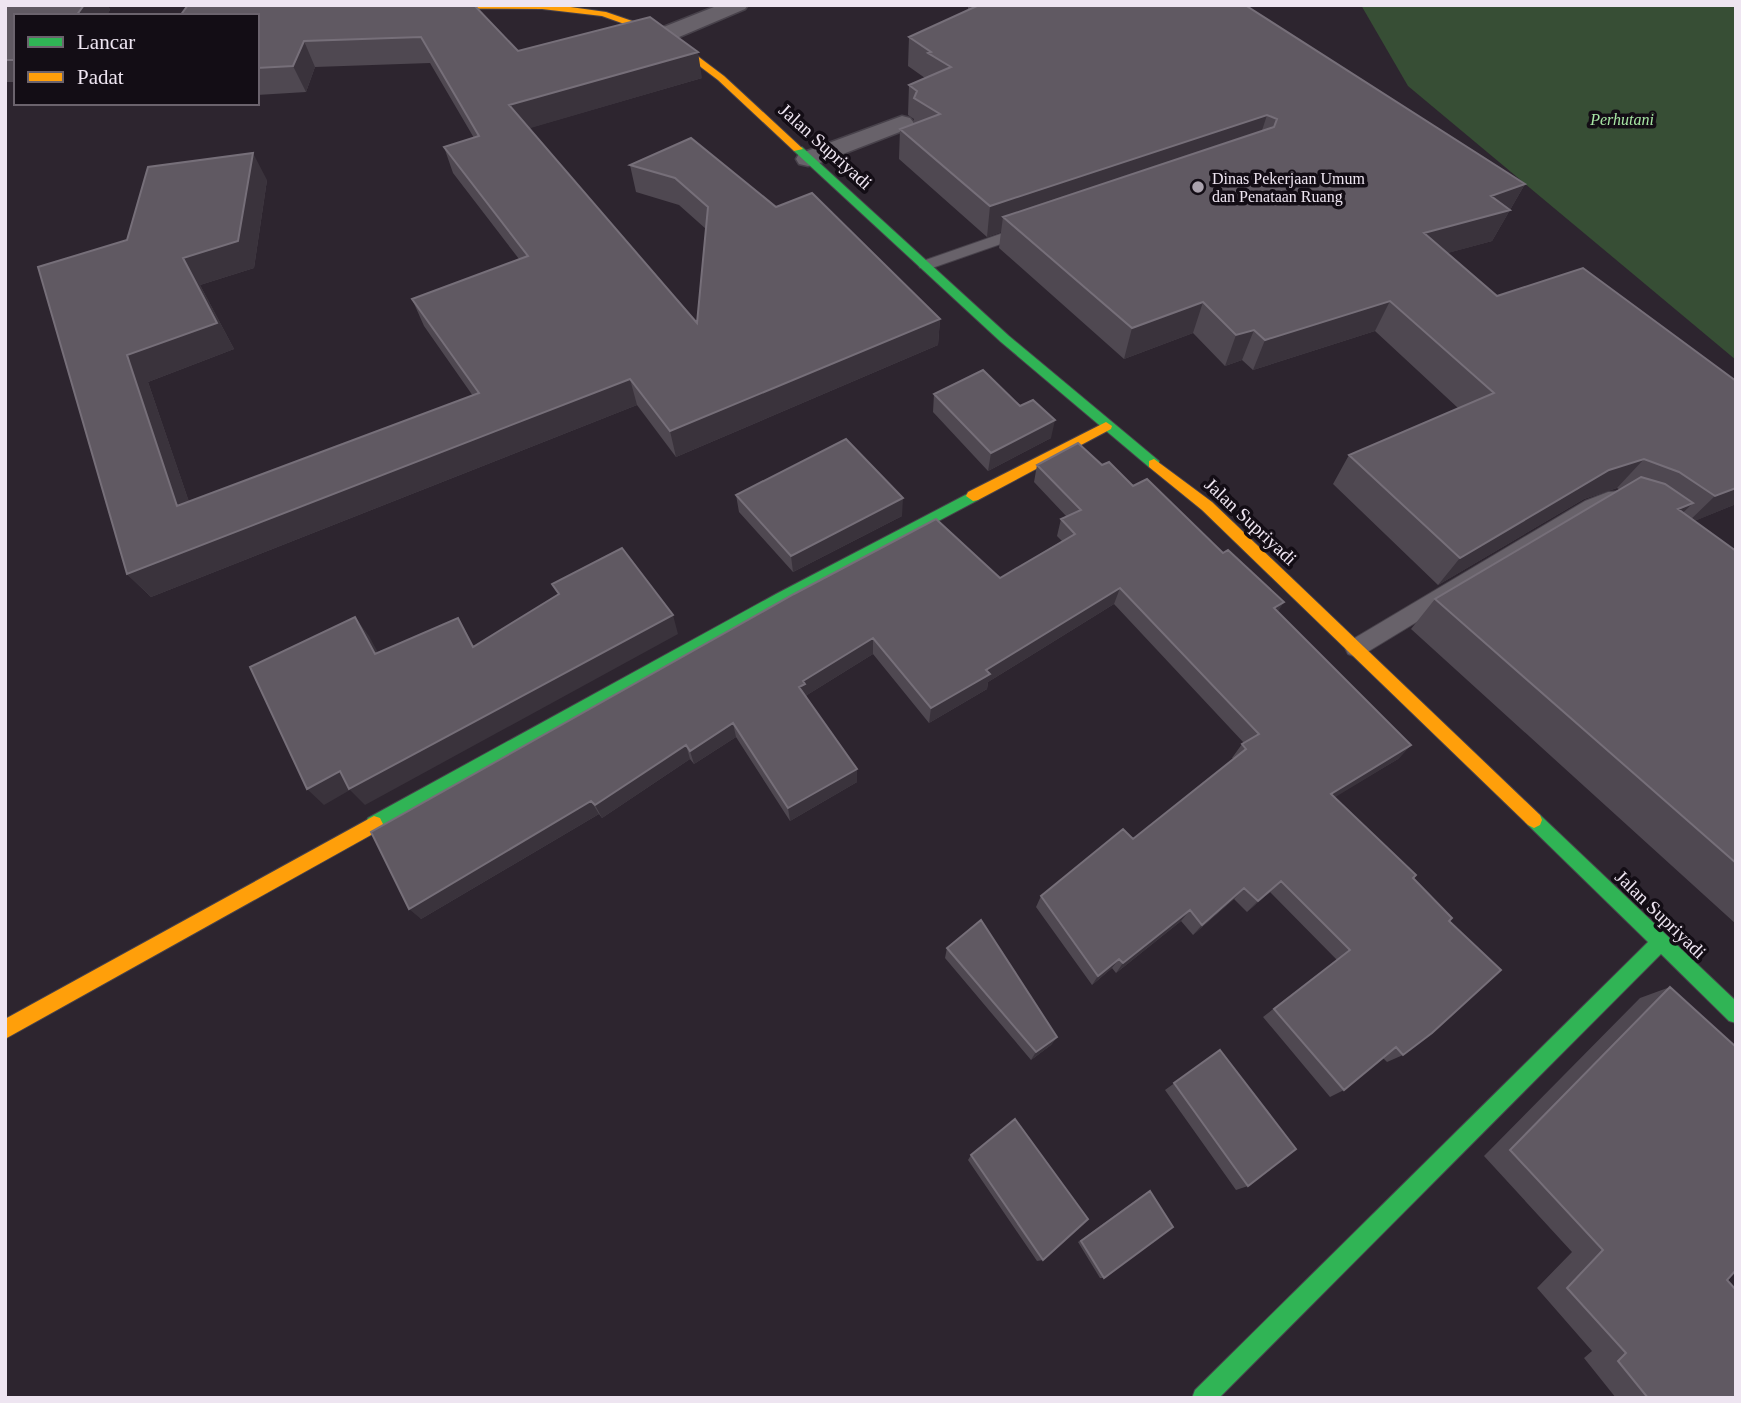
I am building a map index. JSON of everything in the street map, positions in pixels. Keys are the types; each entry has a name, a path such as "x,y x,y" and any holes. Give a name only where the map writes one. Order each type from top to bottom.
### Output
{"main road":[{"name":"Jalan Supriyadi","path":"319,5 542,6 603,14 664,35 818,155 1005,339 1106,426 1207,506 1360,646 1660,942 1732,1001"},
{"path":"5,1030 769,604 1106,426"},
{"path":"1203,1398 1660,942"}],"street":[{"path":"664,35 738,5"},
{"path":"818,155 902,123"}],"lane":[{"path":"930,264 1048,223"},
{"path":"1360,646 1591,506 1620,498 1640,506"}],"green space":[{"name":"Perhutani","path":"1361,5 1736,5 1736,360 1408,86"}],"building":[{"path":"5,5 84,5 77,14 14,14 14,60 5,60"},
{"path":"188,5 474,5 518,51 650,17 698,52 509,105 697,323 708,207 675,178 630,165 691,138 776,207 812,193 940,319 670,431 630,379 127,574 38,267 127,240 148,167 253,153 238,241 183,258 217,323 127,355 177,506 479,393 412,299 528,256 444,147 479,136 421,37 304,41 293,66 259,68 259,14 181,14"},
{"path":"979,5 1245,5 1525,184 1491,196 1510,210 1424,233 1497,296 1583,268 1736,381 1736,488 1715,496 1679,472 1644,459 1609,470 1460,558 1349,455 1494,393 1390,301 1265,340 1254,330 1236,335 1203,302 1132,328 1003,217 1274,127 1277,119 1267,115 990,206 900,129 940,114 914,98 917,91 909,85 951,67 909,37"},
{"path":"983,370 1020,406 1033,400 1055,420 991,453 934,394"},
{"path":"846,439 903,498 791,556 736,495"},
{"path":"1078,443 1102,465 1109,462 1133,486 1147,479 1223,553 1228,550 1284,602 1274,608 1411,745 1331,794 1416,875 1413,878 1452,918 1449,921 1501,970 1432,1033 1403,1055 1396,1047 1344,1090 1274,1009 1350,950 1281,881 1258,901 1244,888 1202,925 1190,910 1123,963 1119,959 1098,976 1041,896 1123,829 1133,839 1246,749 1242,744 1259,734 1120,588 986,670 990,674 931,708 873,638 803,681 805,684 799,687 857,769 788,808 733,723 690,751 686,745 595,805 591,801 409,909 371,832 794,594 936,519 1000,578 1075,534 1061,519 1081,510 1037,465"},
{"path":"1641,477 1665,484 1693,503 1678,509 1736,551 1736,863 1435,599"},
{"path":"622,548 673,615 349,789 340,771 307,789 250,667 355,617 375,654 458,618 473,647 559,594 552,584"},
{"path":"981,920 1057,1037 1036,1052 947,948"},
{"path":"1670,987 1736,1047 1736,1270 1727,1280 1736,1290 1736,1398 1648,1398 1618,1361 1626,1353 1567,1288 1603,1250 1510,1150"},
{"path":"1220,1050 1296,1149 1248,1186 1174,1083"},
{"path":"1015,1119 1088,1219 1043,1260 971,1155"},
{"path":"1150,1191 1173,1227 1104,1278 1081,1241"}],"traffic: fast":[{"path":"798,149 1005,339 1154,464"},
{"path":"374,824 781,598 973,496"},
{"path":"1534,820 1736,1014"},
{"path":"1203,1398 1660,942"}],"traffic: slow":[{"path":"319,5 542,6 603,14 664,35 721,78 798,149"},
{"path":"973,496 1106,426"},
{"path":"1154,464 1207,506 1534,820"},
{"path":"5,1030 374,824"}],"place":[{"name":"Dinas Pekerjaan Umum dan Penataan Ruang","path":"1198,187"}]}
